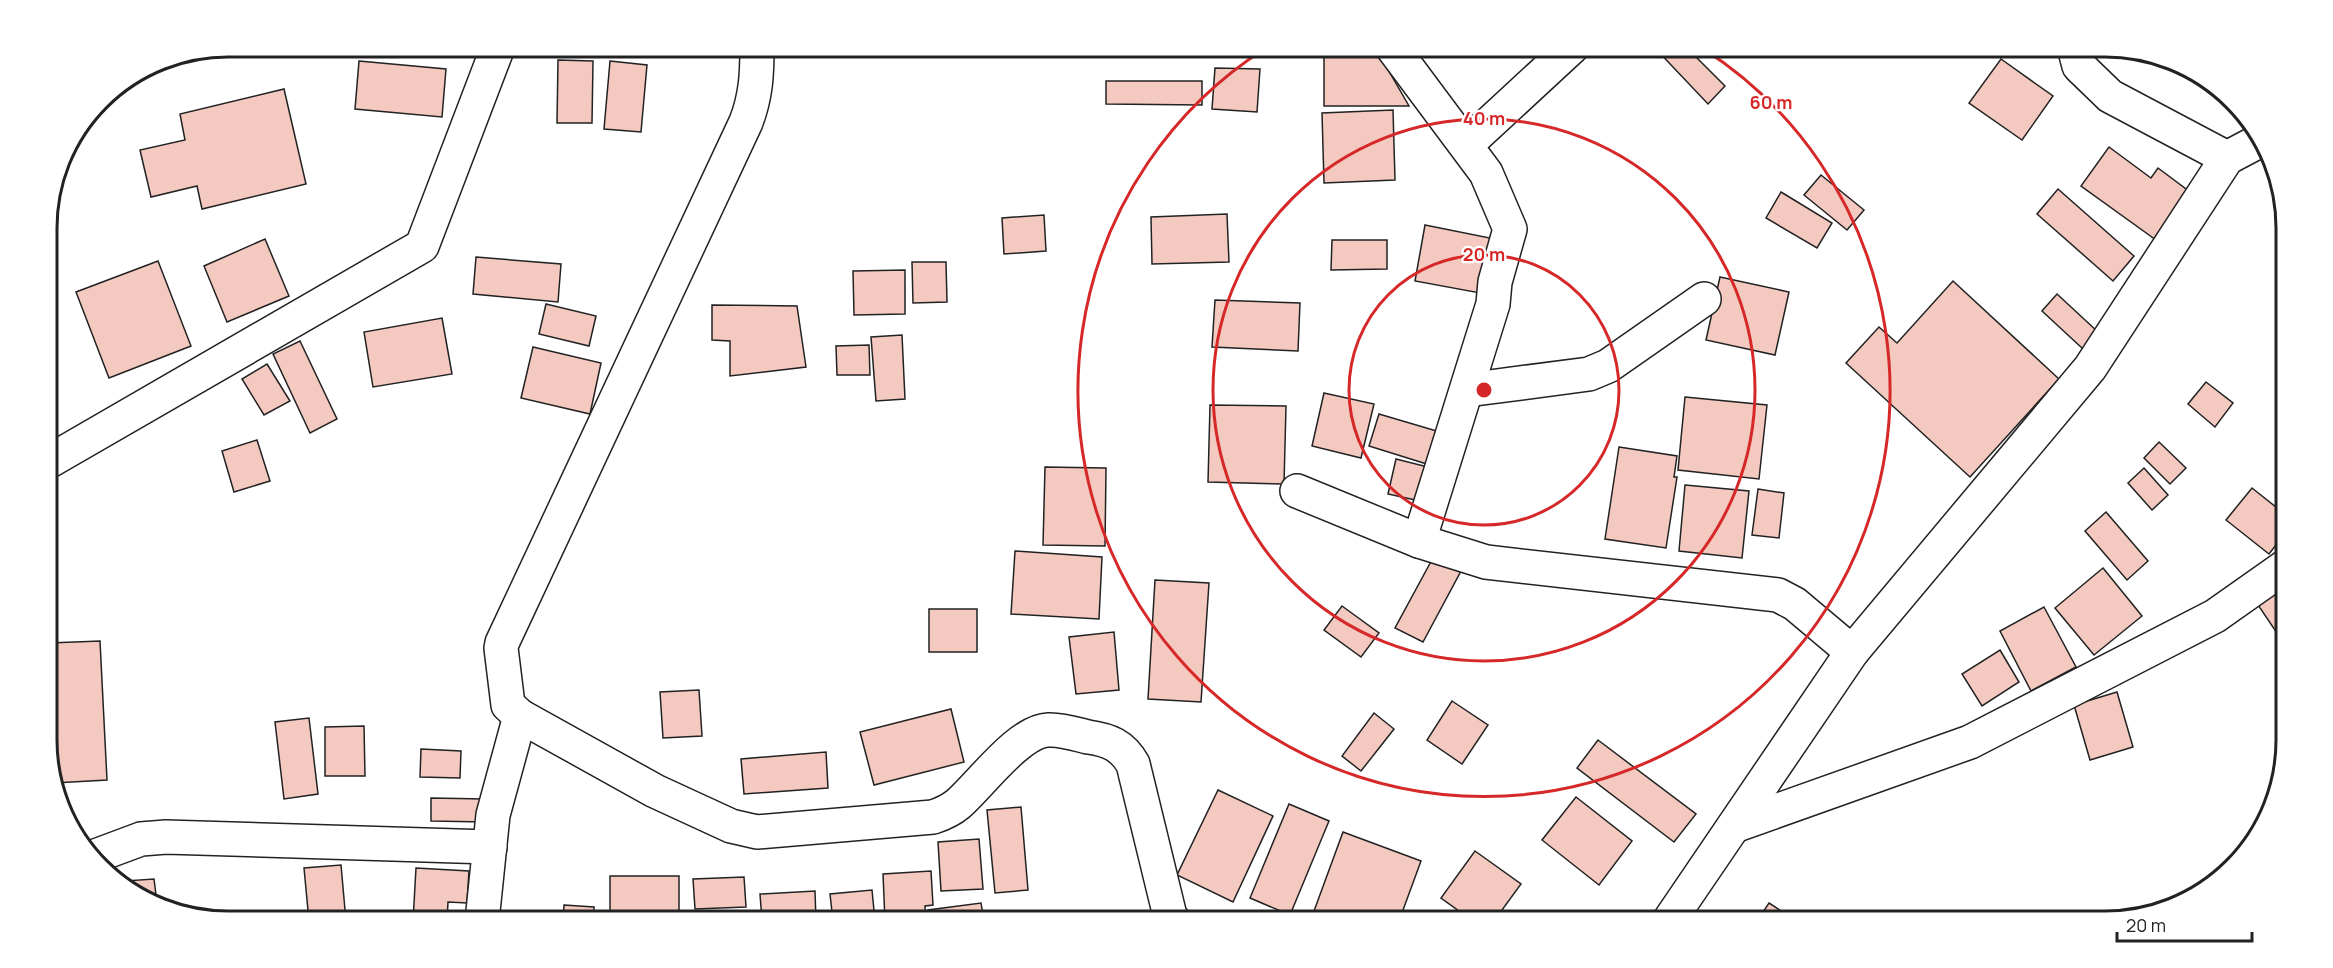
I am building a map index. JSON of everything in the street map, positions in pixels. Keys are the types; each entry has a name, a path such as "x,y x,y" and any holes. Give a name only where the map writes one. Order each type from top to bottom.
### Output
{"street":[{"path":"57,457 422,246 494,57"},
{"path":"483,911 493,815 514,711 501,648 746,122 756,89 757,57"},
{"path":"1400,57 1486,173 1510,229 1495,282 1493,304 1419,542"},
{"path":"1466,145 1560,57"},
{"path":"2077,57 2079,66 2110,96 2227,158"},
{"path":"1676,911 1852,652 2090,368 2227,158 2254,144"},
{"path":"1467,390 1589,374 1608,366 1704,299"},
{"path":"1297,491 1419,542 1500,565 1778,595 1795,604 1852,652"},
{"path":"1734,825 1970,742 2215,616 2276,573"},
{"path":"514,711 655,791 731,826 757,832 933,817 956,806 1018,744 1037,732 1049,729 1106,740 1127,754 1132,764 1169,911"},
{"path":"100,854 141,839 166,837 490,847"}],"building":[{"path":"1324,57 1381,57 1409,106 1324,106"},
{"path":"1663,57 1696,57 1725,86 1708,104"},
{"path":"2001,59 2053,96 2022,140 1969,103"},
{"path":"558,60 593,61 592,123 557,123"},
{"path":"359,61 446,69 442,117 355,109"},
{"path":"610,61 647,65 641,132 604,129"},
{"path":"1215,68 1260,69 1257,112 1212,109"},
{"path":"1106,81 1202,81 1202,105 1106,104"},
{"path":"284,89 306,184 202,209 197,186 151,197 140,150 185,140 180,114"},
{"path":"1393,110 1395,180 1324,183 1322,113"},
{"path":"2109,147 2151,178 2158,168 2190,192 2156,240 2081,186"},
{"path":"1821,175 1864,210 1847,230 1804,195"},
{"path":"2058,189 2134,256 2113,281 2037,214"},
{"path":"1781,192 1832,223 1817,248 1766,218"},
{"path":"1227,214 1229,262 1152,264 1151,217"},
{"path":"1044,215 1046,251 1004,254 1002,218"},
{"path":"1425,225 1490,238 1480,293 1415,281"},
{"path":"265,239 289,296 227,322 204,266"},
{"path":"1332,240 1387,240 1387,269 1331,270"},
{"path":"476,257 561,264 558,302 473,294"},
{"path":"158,261 191,346 109,378 76,292"},
{"path":"912,262 946,262 947,302 913,303"},
{"path":"905,270 905,314 854,315 853,271"},
{"path":"1720,277 1789,292 1775,355 1706,340"},
{"path":"1953,281 2059,379 1970,477 1846,363 1879,327 1897,343"},
{"path":"2057,294 2098,332 2083,349 2042,311"},
{"path":"1215,300 1300,303 1298,351 1212,347"},
{"path":"546,304 596,316 589,346 539,334"},
{"path":"712,305 797,306 806,367 730,376 730,341 712,340"},
{"path":"442,318 452,374 373,387 364,332"},
{"path":"902,335 905,399 876,401 871,337"},
{"path":"300,341 337,419 310,433 273,354"},
{"path":"869,345 870,375 837,375 836,346"},
{"path":"533,347 601,363 590,414 521,398"},
{"path":"267,364 290,401 264,415 242,379"},
{"path":"2206,382 2233,403 2215,427 2188,404"},
{"path":"1324,393 1374,404 1361,458 1312,446"},
{"path":"1685,397 1767,405 1759,479 1678,470"},
{"path":"1210,405 1286,406 1284,484 1208,482"},
{"path":"1379,414 1440,432 1430,465 1369,446"},
{"path":"257,440 270,481 234,492 222,451"},
{"path":"2159,442 2186,468 2170,484 2144,458"},
{"path":"1619,447 1677,456 1674,477 1677,477 1666,548 1605,539"},
{"path":"1396,459 1428,467 1420,501 1388,494"},
{"path":"1045,467 1106,468 1105,546 1043,545"},
{"path":"2144,468 2168,495 2152,510 2128,483"},
{"path":"1685,485 1749,491 1742,558 1679,551"},
{"path":"2252,488 2276,507 2276,545 2269,554 2226,520"},
{"path":"1758,489 1784,493 1779,538 1752,535"},
{"path":"2106,512 2148,561 2127,580 2085,531"},
{"path":"1015,551 1102,557 1099,619 1011,614"},
{"path":"1434,556 1461,571 1423,642 1395,628"},
{"path":"2103,568 2142,616 2094,655 2055,608"},
{"path":"1155,580 1209,583 1201,702 1148,699"},
{"path":"2276,588 2276,632 2256,602"},
{"path":"1342,606 1379,633 1361,657 1324,630"},
{"path":"2044,607 2076,667 2031,691 2000,631"},
{"path":"929,609 977,609 977,652 929,652"},
{"path":"1114,632 1119,690 1076,694 1069,637"},
{"path":"100,641 107,780 62,783 57,740 57,643"},
{"path":"2000,650 2019,682 1982,706 1962,674"},
{"path":"699,690 702,736 663,738 660,692"},
{"path":"2117,692 2133,747 2090,760 2074,705"},
{"path":"1452,701 1488,725 1462,764 1427,740"},
{"path":"951,709 964,762 874,785 860,732"},
{"path":"1374,713 1394,729 1361,771 1342,756"},
{"path":"309,718 318,794 284,799 275,722"},
{"path":"364,726 365,776 325,776 325,727"},
{"path":"1598,740 1696,814 1674,842 1577,768"},
{"path":"421,749 461,751 460,778 420,777"},
{"path":"826,752 828,788 744,794 741,759"},
{"path":"1218,790 1273,816 1233,902 1177,875"},
{"path":"1576,797 1632,841 1599,885 1542,840"},
{"path":"431,798 485,799 485,822 431,821"},
{"path":"1289,804 1329,821 1292,911 1281,911 1250,898"},
{"path":"1021,807 1028,890 995,893 987,810"},
{"path":"1343,832 1421,861 1403,911 1314,911"},
{"path":"979,839 983,889 941,891 938,842"},
{"path":"1475,851 1521,884 1501,911 1459,911 1441,898"},
{"path":"341,865 345,911 308,911 304,868"},
{"path":"416,868 469,871 467,903 448,902 448,911 414,911"},
{"path":"931,871 933,905 925,906 925,911 885,911 883,874"},
{"path":"610,876 679,876 679,911 610,911"},
{"path":"744,877 746,907 695,909 693,879"},
{"path":"154,879 156,895 152,893 131,881"},
{"path":"872,890 874,911 832,911 830,894"},
{"path":"815,891 816,911 761,911 760,894"},
{"path":"981,903 982,911 928,911"},
{"path":"1769,903 1781,911 1764,911"},
{"path":"564,905 594,907 594,911 564,911"}]}
